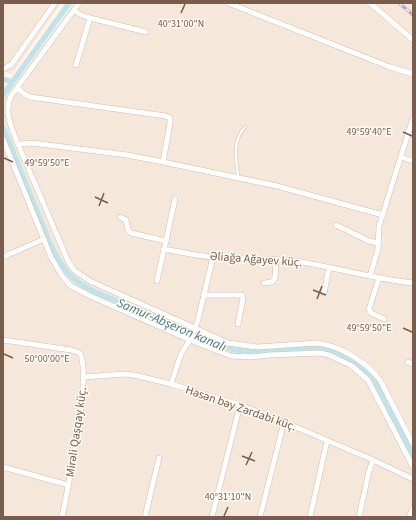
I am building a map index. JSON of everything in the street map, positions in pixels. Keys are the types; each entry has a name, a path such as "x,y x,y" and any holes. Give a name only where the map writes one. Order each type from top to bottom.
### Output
{"street":[{"path":"3,69 11,65 55,3"},
{"path":"79,3 17,88 9,100 8,109 10,125 68,261 74,270 83,277 100,286 228,343 257,347 317,343 326,344 340,350 367,365 380,380 413,444"},
{"path":"228,3 390,67 413,74"},
{"path":"370,3 413,40"},
{"path":"74,10 81,15 90,18 146,32"},
{"path":"76,66 90,18"},
{"path":"17,88 22,94 30,97 166,116 170,118 163,162"},
{"path":"370,276 377,257 379,226 413,118"},
{"path":"3,139 56,266 71,286 90,296 190,340 232,356 252,357 320,353 329,355 352,366 368,380 413,467"},
{"path":"18,144 32,143 127,155 163,162 277,186 383,215"},
{"path":"401,157 413,161"},
{"path":"157,281 175,199"},
{"path":"120,217 126,220 128,230 131,233 166,241"},
{"path":"336,225 369,241 378,243"},
{"path":"3,257 44,239"},
{"name":"Əliağa Ağayev küç.","path":"164,249 213,257 276,259 329,267 379,278 413,283"},
{"path":"171,384 181,354 190,340 201,312 213,257"},
{"path":"264,283 272,282 275,278 276,259"},
{"path":"324,293 329,267"},
{"path":"379,278 369,309 371,313 384,319"},
{"path":"204,295 242,295 243,298 238,324"},
{"name":"Mirəli Qaşqay küç.","path":"3,340 77,351 82,357 84,377 81,411 62,517"},
{"name":"Həsən bəy Zərdabi küç.","path":"84,377 124,374 134,375 171,384 240,405 373,460 413,479"},
{"path":"212,517 240,405"},
{"path":"260,517 284,422"},
{"path":"310,517 327,441"},
{"path":"145,517 159,458"},
{"path":"359,517 368,472 373,460"},
{"path":"3,467 68,485"},
{"path":"409,517 413,508"}],"lane":[{"path":"238,178 236,142 240,133 245,127"}],"shaded area":[{"path":"3,3 61,3 12,74 3,71"},
{"path":"73,3 413,3 413,517 3,517 3,86 11,89"}],"waterway":[{"name":"Samur-Abşeron kanalı","path":"3,95 69,3"},
{"path":"3,79 12,82"},
{"name":"Samur-Abşeron kanalı","path":"3,127 50,244 63,267 73,278 95,292 234,350 243,351 316,347 333,351 349,359 364,370 376,383 413,455"}],"railway":[{"path":"399,3 413,15"}]}
